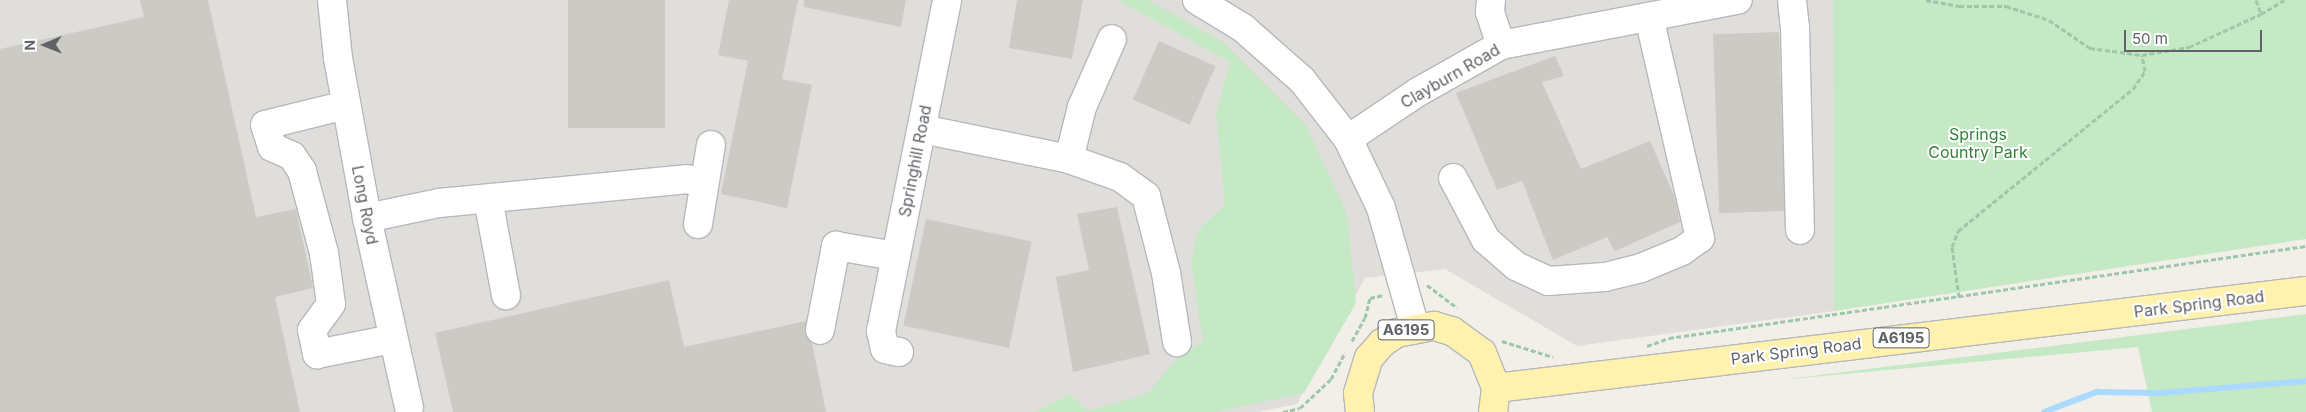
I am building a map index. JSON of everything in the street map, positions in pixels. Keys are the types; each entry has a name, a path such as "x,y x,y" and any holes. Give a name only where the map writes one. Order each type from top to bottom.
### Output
{"main road":[{"name":"Park Spring Road","path":"1360,412 1358,393 1369,358 1389,338 1415,327 1434,326 1452,331 1468,340 1482,353 1494,400 2306,292"}],"street":[{"name":"Long Royd","path":"332,0 346,106 366,218 409,407"},
{"name":"Springhill Road","path":"899,352 885,349 881,331 947,0"},
{"path":"1197,0 1243,28 1302,80 1348,139 1381,208 1415,327"},
{"path":"1491,0 1490,12 1501,45"},
{"name":"Clayburn Road","path":"1348,139 1418,92 1501,45 1738,0"},
{"path":"1792,0 1795,27 1800,230"},
{"path":"1453,178 1486,240 1516,266 1548,281 1605,277 1682,251 1700,238 1660,74 1649,17"},
{"path":"1069,159 1082,107 1112,39"},
{"path":"346,106 265,125 272,147 292,156 302,171 324,253 331,304 312,330 316,354 392,339"},
{"path":"922,129 1069,159 1120,177 1146,196 1166,273 1177,342"},
{"path":"698,224 711,145"},
{"path":"366,218 420,205 686,179 706,182"},
{"path":"488,199 490,222 506,295"},
{"path":"820,330 836,246 896,256"}],"path":[{"path":"1926,0 1959,6 1982,4 2006,6 2049,20 2090,48 2142,55 2189,47 2262,14 2284,0"},
{"path":"1982,4 1989,0"},
{"path":"2256,0 2262,14"},
{"path":"1959,297 1952,247 1958,231 2133,89 2145,71 2142,55"},
{"path":"1641,348 1669,338 2306,246"},
{"path":"1418,287 1428,284 1465,314"},
{"path":"1283,412 1300,408 1331,379 1365,318 1370,298 1389,294"},
{"path":"1494,338 1530,352 1563,359"}],"shaded area":[{"path":"0,0 1833,0 1834,311 1577,346 1445,269 1365,278 1297,404 1258,412 0,412"}],"green space":[{"path":"1118,0 1148,0 1223,42 1306,125 1347,214 1356,303 1304,393 1215,412 1035,412 1070,394 1087,411 1147,394 1176,360 1203,341 1191,263 1198,230 1225,205 1216,113 1230,62"},
{"name":"Springs Country Park","path":"1833,0 2306,0 2306,239 1834,311"},
{"path":"2306,314 2306,412 2152,412 2138,347 1780,380"}],"building":[{"path":"140,0 208,0 256,217 296,209 313,288 275,297 300,412 0,412 0,49 144,17"},
{"path":"568,0 665,0 665,128 568,128"},
{"path":"729,0 798,0 782,79 812,85 787,208 721,194 748,61 718,55"},
{"path":"804,0 906,0 901,27 804,7"},
{"path":"1017,0 1083,0 1072,59 1009,48"},
{"path":"1779,32 1785,211 1719,213 1713,34"},
{"path":"1159,41 1216,66 1190,125 1133,99"},
{"path":"1555,56 1564,76 1542,82 1581,169 1650,141 1674,195 1680,222 1615,251 1607,237 1553,260 1522,181 1497,190 1456,93"},
{"path":"1117,207 1150,354 1073,372 1056,277 1089,270 1077,214"},
{"path":"926,219 1032,241 1009,348 903,326"},
{"path":"669,280 684,347 806,321 805,335 812,343 826,412 453,412 435,333"}],"waterway":[{"path":"2044,412 2097,392 2161,393 2306,381"}]}
